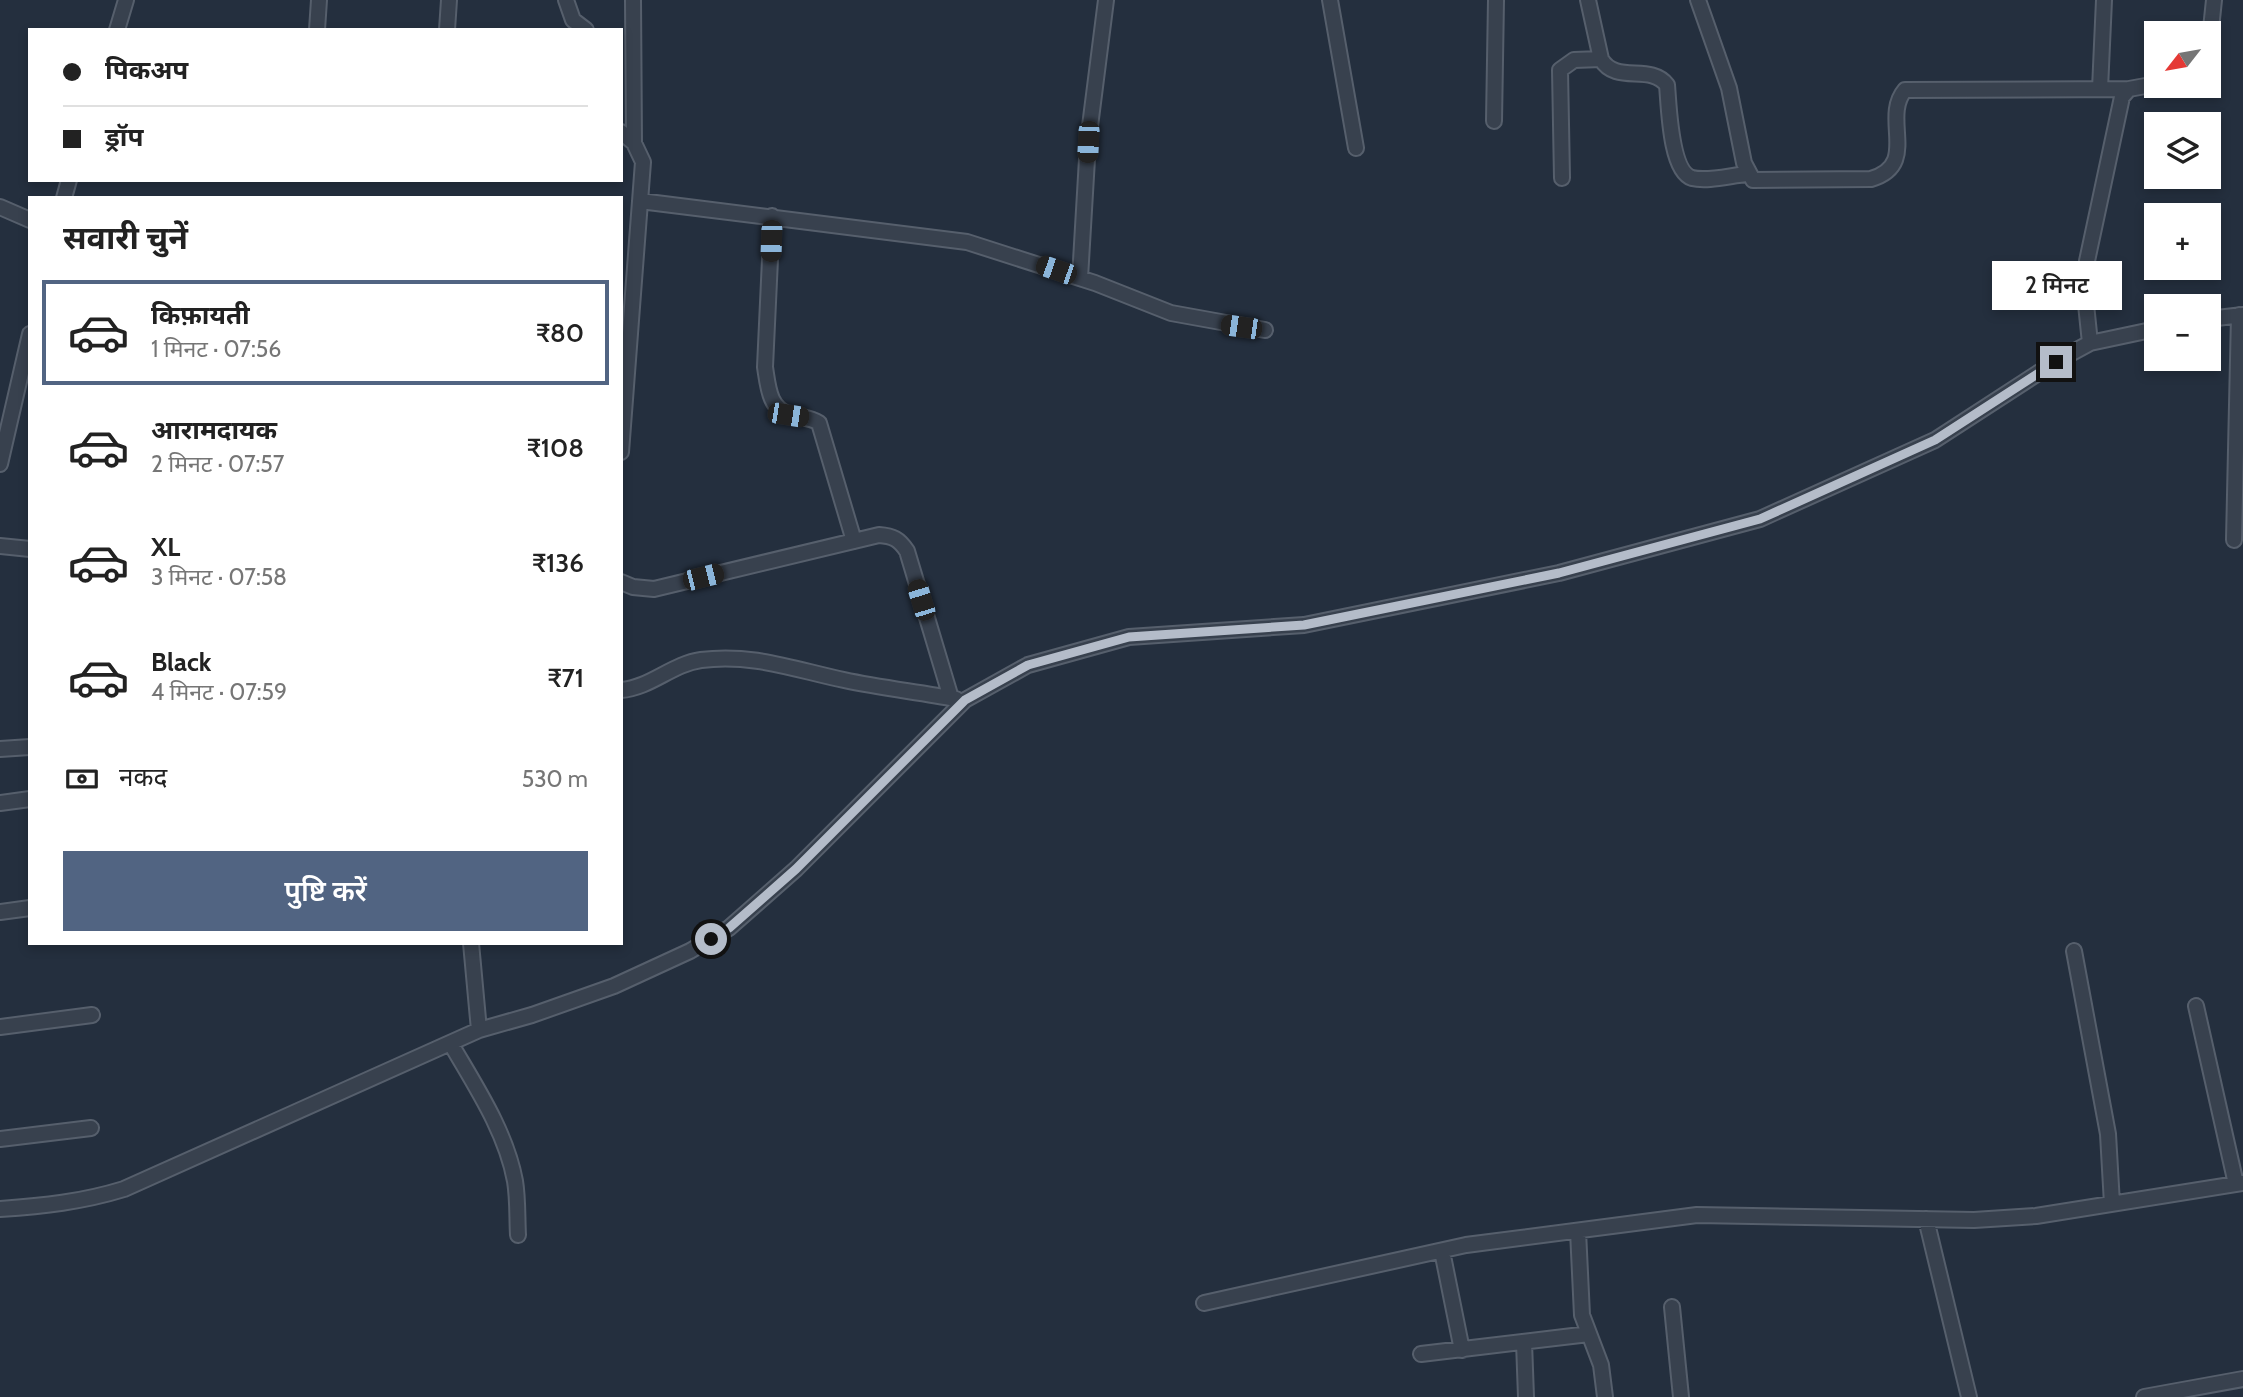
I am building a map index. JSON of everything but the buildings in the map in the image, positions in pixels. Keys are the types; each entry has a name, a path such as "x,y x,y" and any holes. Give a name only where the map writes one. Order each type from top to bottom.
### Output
{"street":[{"path":"118,28 126,0"},
{"path":"317,28 319,0"},
{"path":"447,28 449,0"},
{"path":"566,0 573,20 583,28"},
{"path":"623,426 643,162 634,143 627,33 633,0"},
{"path":"1080,278 1088,142 1106,0"},
{"path":"1330,0 1356,148"},
{"path":"1494,121 1496,0"},
{"path":"1588,0 1601,59 1614,73 1656,76 1667,85 1675,156 1685,174 1694,178 1748,174"},
{"path":"1698,0 1729,89 1748,174 1753,180 1871,179 1884,175 1892,169 1896,156 1898,106 1906,90 2144,87"},
{"path":"2100,89 2104,0"},
{"path":"2212,21 2214,0"},
{"path":"1562,178 1560,70 1573,60 1601,59"},
{"path":"2090,343 2084,285 2087,261 2122,97 2129,89"},
{"path":"623,134 634,143"},
{"path":"640,201 967,242 1080,278 1192,320 1265,330"},
{"path":"0,207 28,219"},
{"path":"772,216 765,368 768,388 778,408 788,415 819,423 854,541"},
{"path":"2221,317 2241,315 2234,540"},
{"path":"0,1209 55,1206 124,1189 479,1030 532,1016 614,986 690,951 729,928 796,869 958,699 1028,665 1129,637 1304,625 1559,573 1760,519 1935,440 2090,343 2144,332"},
{"path":"0,459 28,342"},
{"path":"623,583 633,587 654,589 879,535 901,541 907,551 958,699"},
{"path":"0,547 28,550"},
{"path":"623,690 641,685 686,663 735,658 775,662 840,680 958,699"},
{"path":"0,749 28,747"},
{"path":"0,803 28,799"},
{"path":"0,912 28,908"},
{"path":"471,945 479,1030"},
{"path":"2074,951 2108,1134 2112,1204"},
{"path":"1204,1303 1442,1251 1697,1215 1974,1220 2036,1216 2239,1183 2196,1006"},
{"path":"0,1027 92,1015"},
{"path":"451,1044 486,1105 505,1147 515,1182 518,1236"},
{"path":"0,1139 92,1128"},
{"path":"1926,1219 1969,1397"},
{"path":"1578,1231 1582,1315 1601,1365 1605,1397"},
{"path":"1442,1251 1462,1350"},
{"path":"1672,1307 1681,1397"},
{"path":"1421,1354 1589,1334"},
{"path":"1524,1342 1525,1397"},
{"path":"2144,1397 2243,1379"}],"route":[{"path":"711,939 729,928 796,869 965,700 982,688 1028,665 1129,637 1304,625 1559,573 1700,537 1760,519 1935,440 2056,362"}]}
